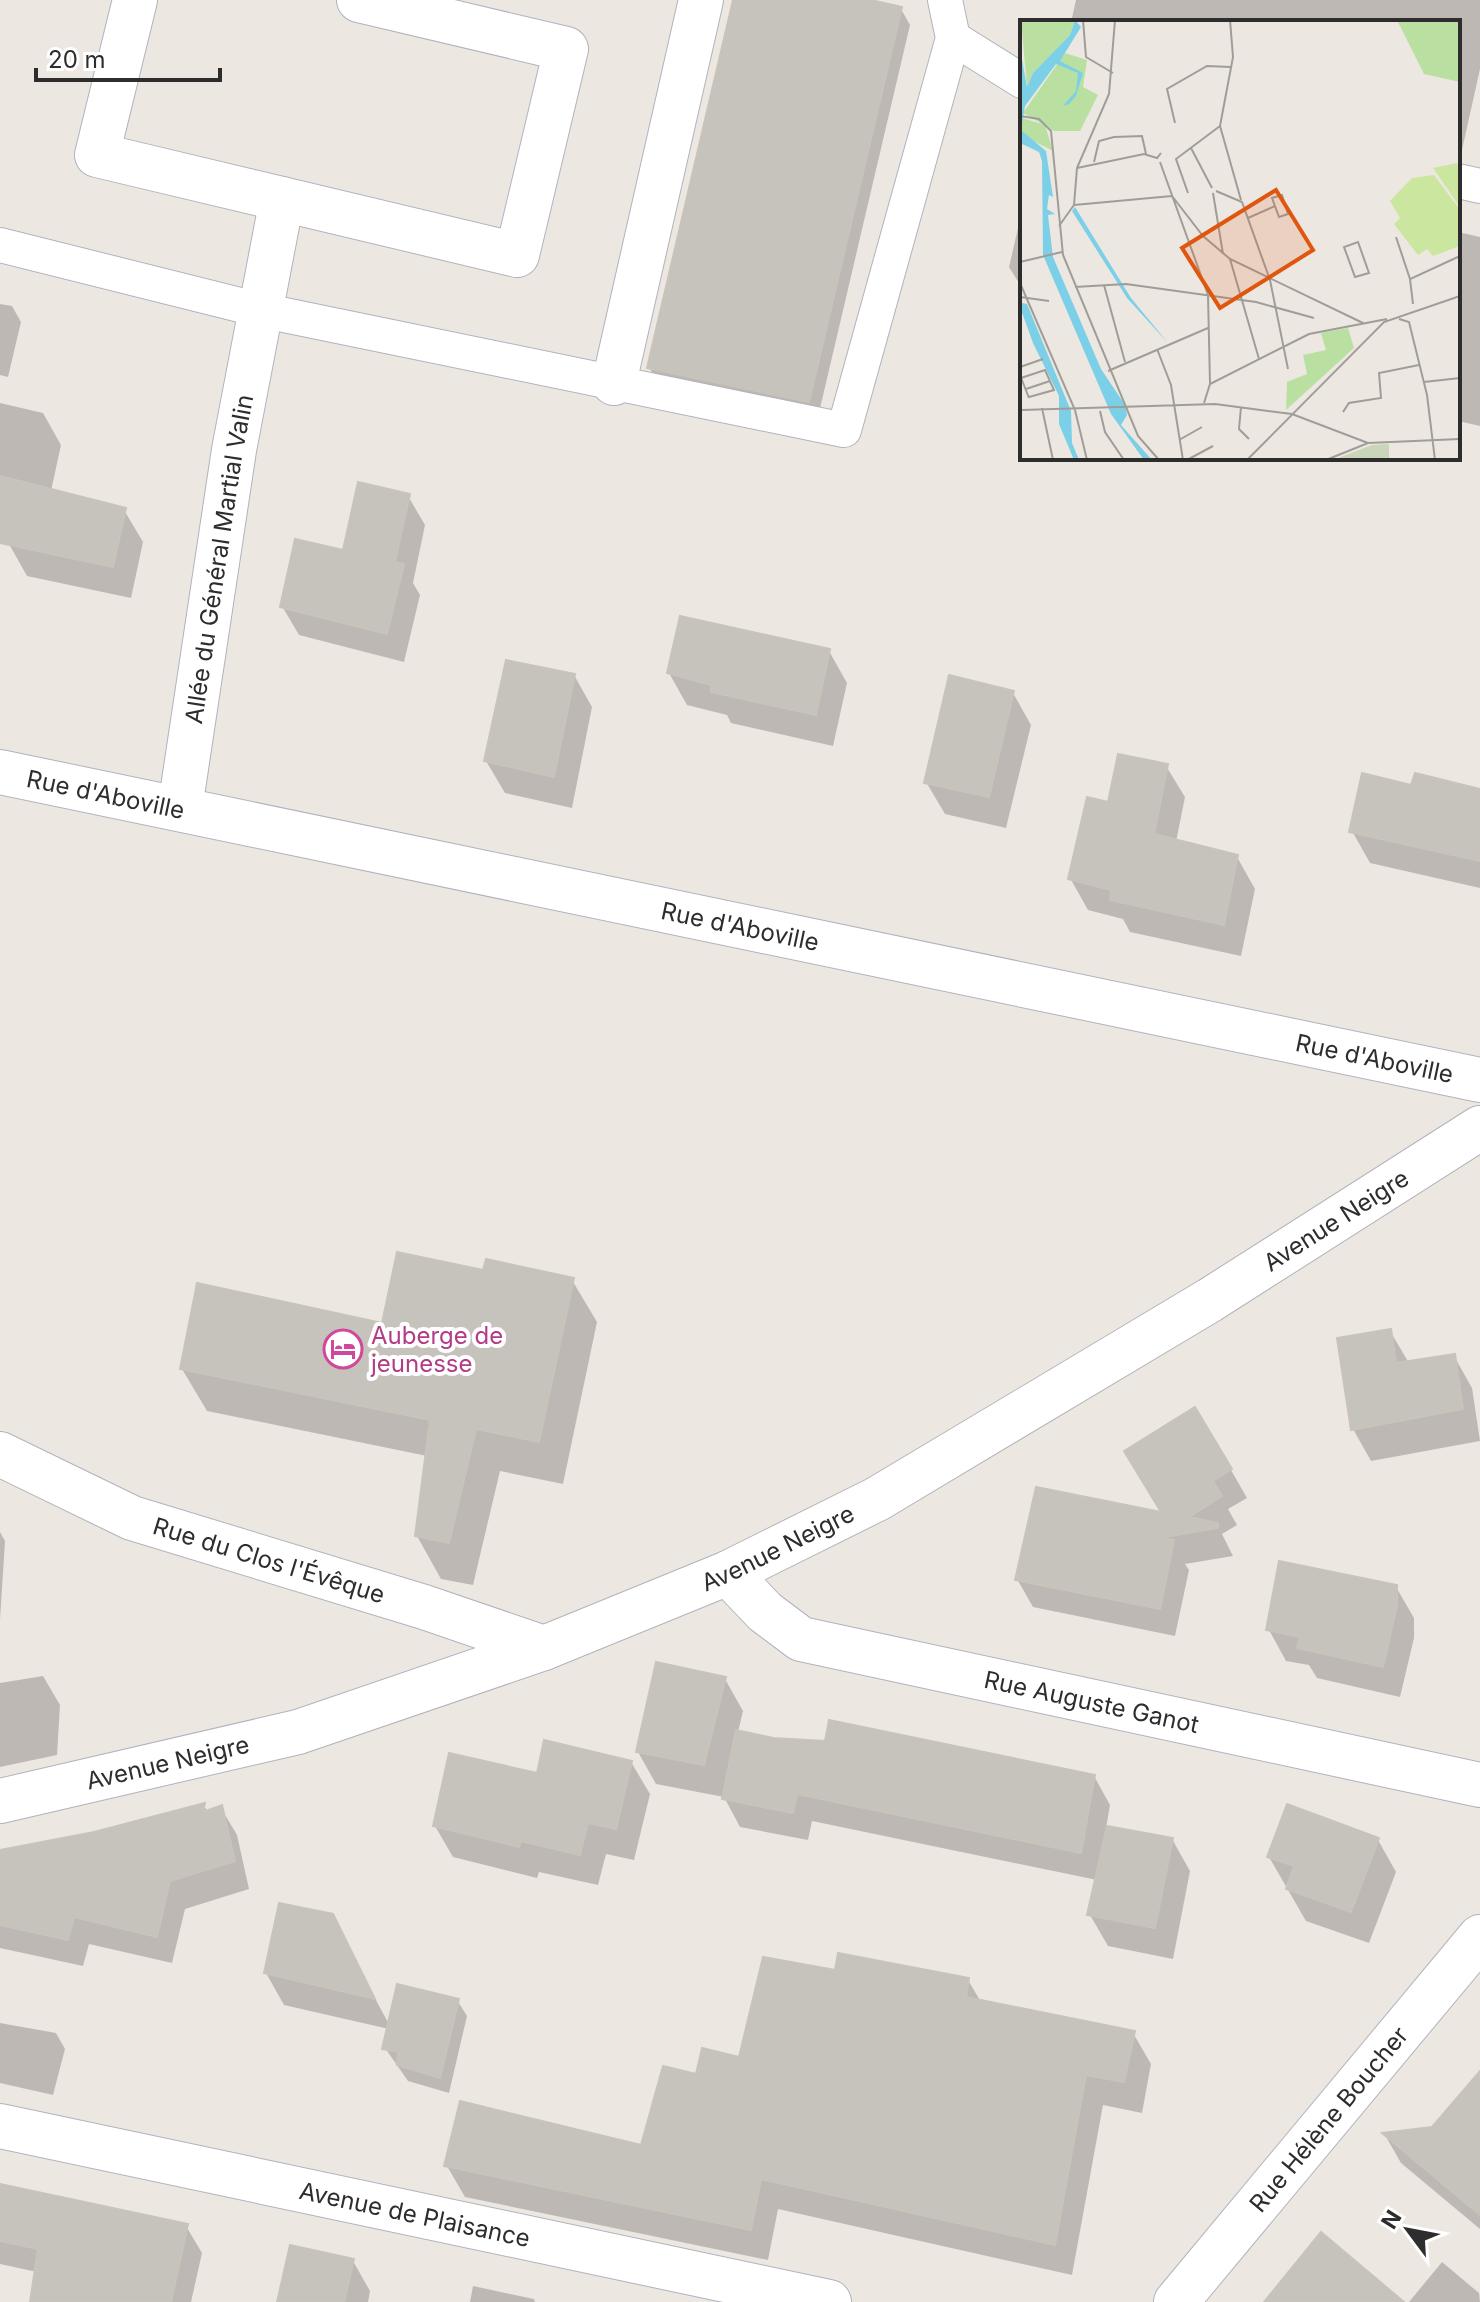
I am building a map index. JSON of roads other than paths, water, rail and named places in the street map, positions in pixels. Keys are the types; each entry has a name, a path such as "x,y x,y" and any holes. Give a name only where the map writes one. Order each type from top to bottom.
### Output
{"street":[{"path":"135,0 97,155 517,255 566,49 359,0"},
{"path":"614,383 701,0"},
{"name":"Allée du Général Martial Valin","path":"180,808 234,450 282,199"},
{"name":"Rue d'Aboville","path":"0,772 1480,1080"},
{"name":"Avenue Neigre","path":"0,1801 298,1732 544,1648 728,1573 877,1499 1210,1300 1480,1128"},
{"name":"Rue du Clos l'Évêque","path":"0,1454 132,1518 410,1603 544,1648"},
{"name":"Rue Auguste Ganot","path":"728,1573 765,1612 801,1639 1480,1785"},
{"name":"Rue Hélène Boucher","path":"1176,2302 1480,1937"},
{"name":"Avenue de Plaisance","path":"0,2126 829,2302"}],"lane":[{"path":"0,245 260,310 844,430 953,38 945,0"},
{"path":"953,38 1020,80"},
{"path":"1460,181 1480,186"}],"place":[{"name":"Auberge de jeunesse","path":"343,1349"}]}
